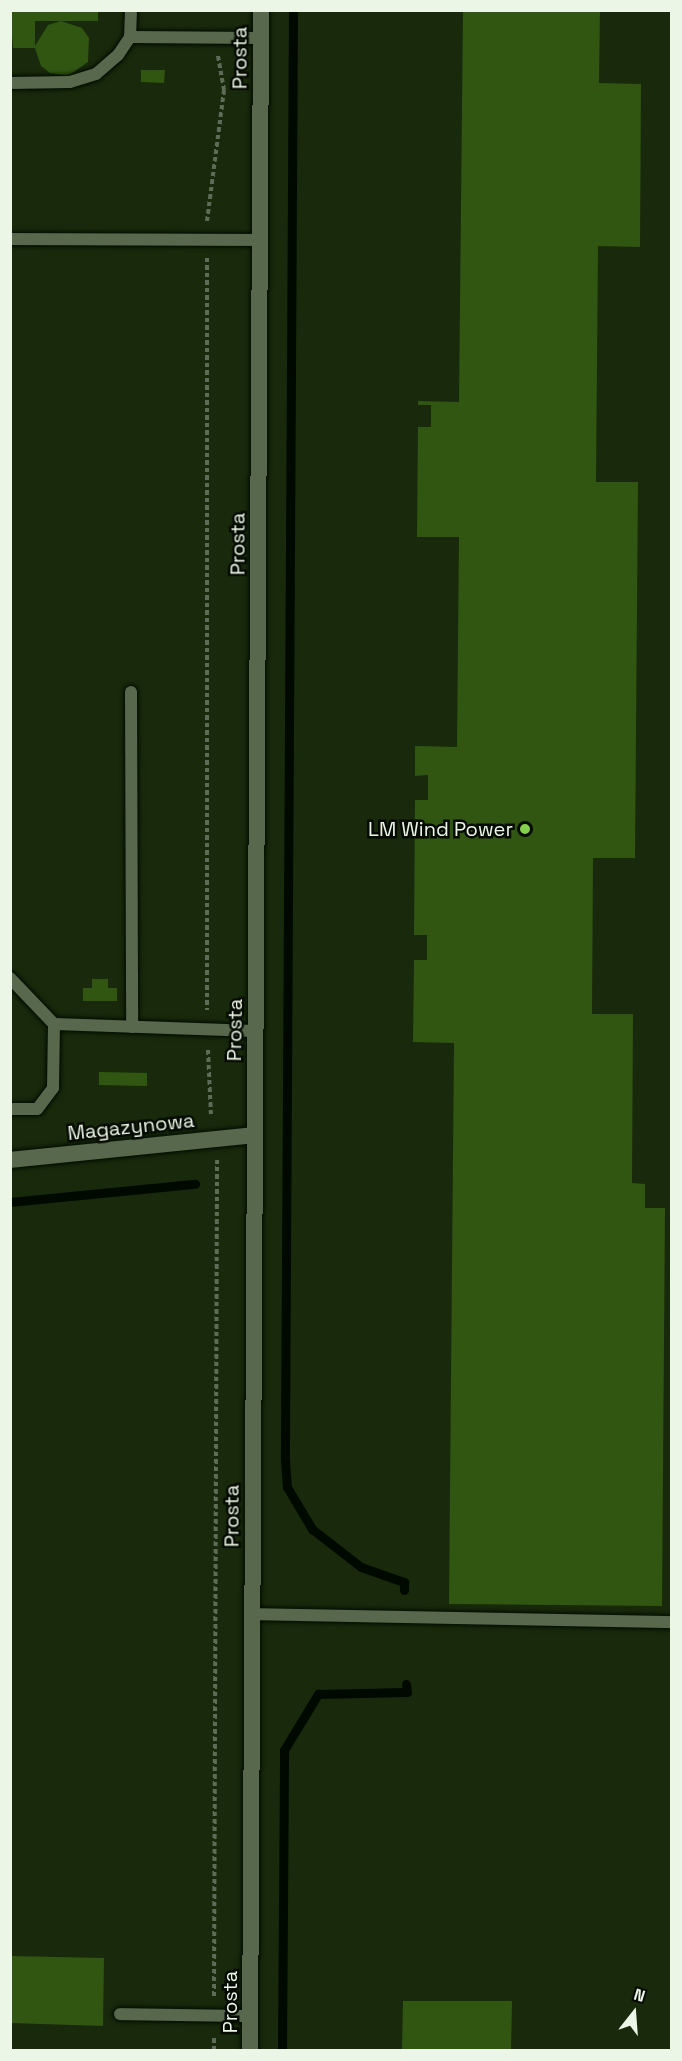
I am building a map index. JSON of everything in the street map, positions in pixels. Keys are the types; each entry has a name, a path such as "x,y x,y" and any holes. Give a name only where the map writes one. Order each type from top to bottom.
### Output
{"street":[{"name":"Prosta","path":"250,2050 261,10"},
{"name":"Magazynowa","path":"10,1160 255,1135"}],"lane":[{"path":"10,82 70,82 96,74 118,56 130,37 131,10"},
{"path":"130,37 261,38"},
{"path":"10,239 261,240"},
{"path":"131,692 132,1027"},
{"path":"10,978 54,1024 256,1031"},
{"path":"10,1109 37,1109 53,1088 54,1024"},
{"path":"253,1614 672,1622"},
{"path":"120,2014 250,2016"}],"shaded area":[{"path":"11,11 671,11 671,2050 11,2050"}],"building":[{"path":"10,10 98,10 98,21 61,21 82,28 89,38 88,62 68,76 50,73 41,66 35,48 13,48","holes":["35,21 61,21 48,25 35,46"]},
{"name":"LM Wind Power","path":"463,10 600,10 599,83 641,84 640,247 598,246 596,482 638,482 635,858 593,858 592,1014 633,1014 632,1183 645,1184 645,1208 665,1208 662,1606 449,1604 454,1043 413,1042 414,960 427,960 427,935 414,935 415,800 428,800 428,775 415,776 415,746 457,747 459,537 417,537 418,427 431,427 431,405 418,405 418,401 459,402"},
{"path":"141,70 165,70 164,83 141,82"},
{"path":"92,979 108,979 108,988 117,988 117,1001 83,1001 83,988 92,988"},
{"path":"99,1072 147,1073 147,1086 99,1085"},
{"path":"10,1956 104,1958 103,2026 10,2023"},
{"path":"403,2001 512,2001 511,2050 402,2050"}],"waterway":[{"path":"293,10 285,1460 287,1487 312,1529 361,1567 404,1582 404,1590"},
{"path":"10,1202 195,1184"},
{"path":"282,2050 284,1750 318,1694 407,1692 406,1684"}],"place":[{"name":"LM Wind Power","path":"525,829"}]}
